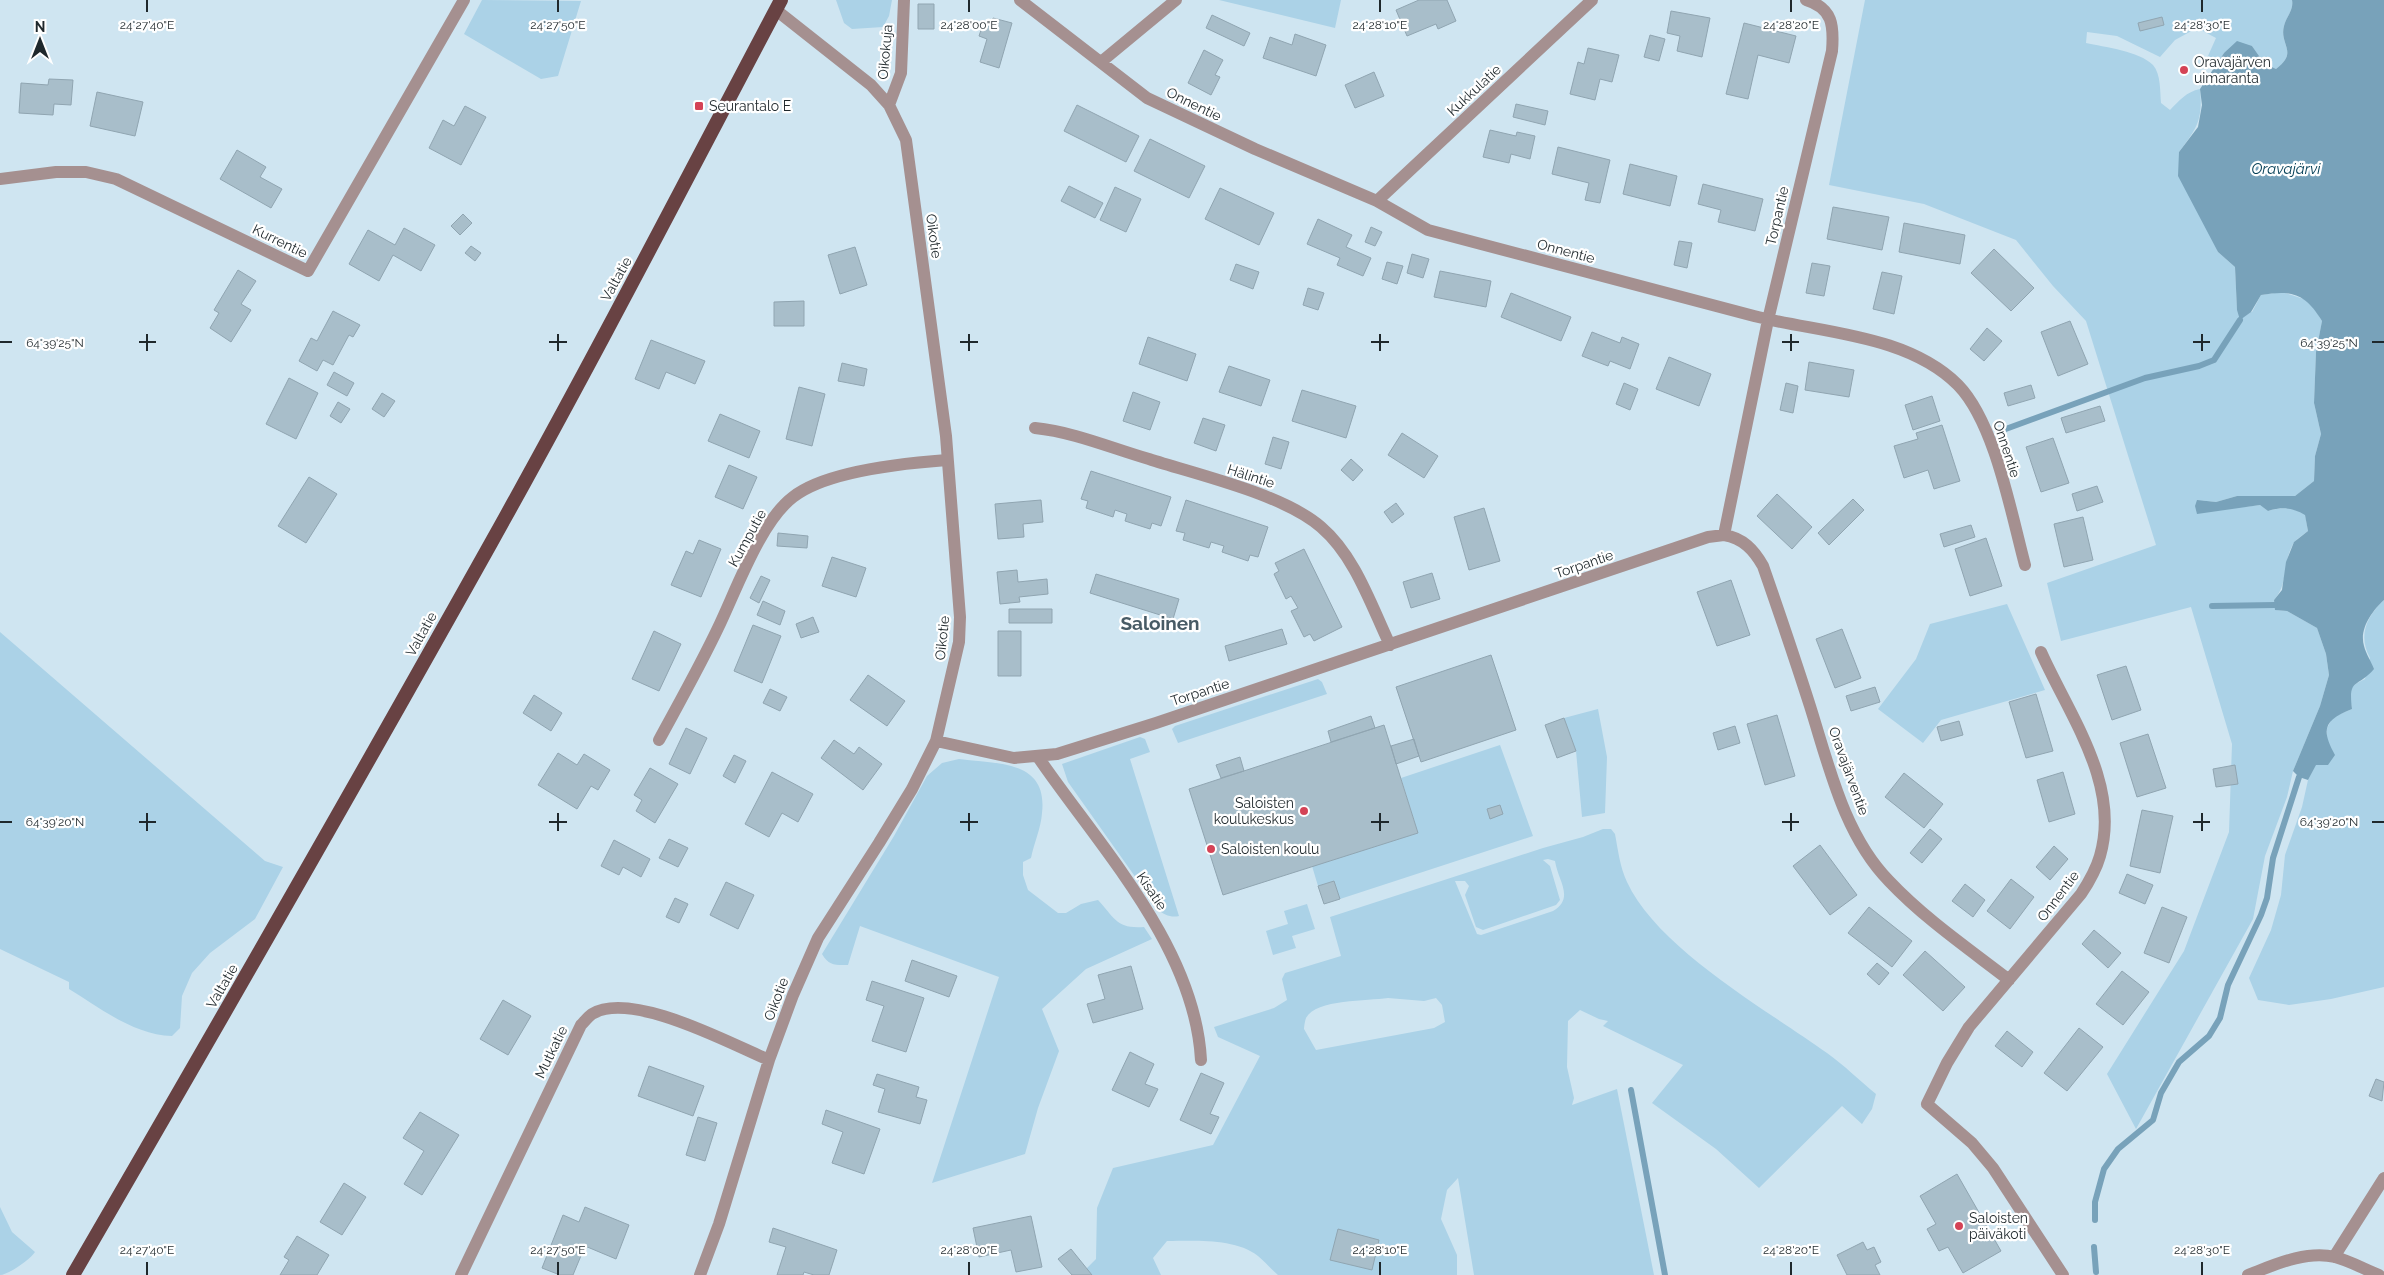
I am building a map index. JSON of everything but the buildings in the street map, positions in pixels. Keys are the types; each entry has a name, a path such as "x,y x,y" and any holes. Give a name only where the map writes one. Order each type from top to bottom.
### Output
{"highway":[{"name":"Valtatie","path":"73,1275 224,1016 492,541 644,263 779,5"}],"street":[{"name":"Kurrentie","path":"0,179 56,172 86,172 116,179 308,271 464,0"},
{"name":"Oikokuja","path":"889,104 901,73 904,0"},
{"name":"Onnentie","path":"1020,0 1147,98 1174,112 1377,201 1428,230 1768,320 1884,345 1942,370 1960,387 1978,412 1991,439 2025,564"},
{"path":"1101,62 1176,0"},
{"name":"Kukkulatie","path":"1377,201 1592,0"},
{"name":"Torpantie","path":"936,741 992,755 1014,758 1057,754 1390,645 1708,537 1724,534 1768,320 1832,51 1833,32 1831,20 1824,8 1806,0"},
{"name":"Oikotie","path":"700,1275 719,1224 769,1060 793,994 818,938 898,812 936,741 959,642 960,617 948,460 906,140 889,104 871,84 779,5"},
{"name":"Hälintie","path":"1035,428 1064,433 1197,474 1272,499 1306,516 1322,528 1344,556 1360,582 1390,645"},
{"name":"Kumputie","path":"659,740 718,630 749,562 782,507 794,496 816,484 887,467 948,460"},
{"name":"Oravajärventie","path":"1724,534 1737,538 1747,544 1763,566 1844,810 1864,848 1894,886 1920,910 2009,980"},
{"name":"Onnentie","path":"2041,652 2098,774 2104,798 2104,834 2094,872 2081,894 1969,1027 1947,1062 1927,1104 1972,1143 1992,1168 2063,1275"},
{"name":"Kisatie","path":"1038,757 1162,933 1198,1028 1200,1060"},
{"name":"Mutkatie","path":"461,1275 581,1025 592,1014 615,1008 638,1009 660,1014 769,1060"},
{"path":"2334,1257 2384,1178"},
{"path":"2248,1275 2298,1258 2334,1257 2379,1275"}],"shaded area":[{"path":"482,0 581,1 558,76 541,79 464,34"},
{"path":"836,0 892,0 889,16 883,27 852,29 844,23"},
{"path":"1219,0 1341,0 1335,28"},
{"path":"1865,0 2292,0 2292,7 2283,33 2287,48 2286,58 2276,69 2264,63 2252,46 2224,53 2217,63 2208,56 2216,38 2197,28 2175,40 2160,57 2117,36 2087,32 2086,43 2130,53 2147,60 2153,65 2159,78 2161,103 2170,110 2187,94 2200,89 2201,109 2197,123 2179,152 2218,252 2235,267 2237,309 2252,312 2261,295 2282,292 2310,301 2322,321 2316,352 2314,403 2321,434 2315,456 2314,481 2295,496 2237,496 2216,502 2197,500 2244,507 2260,505 2268,511 2282,508 2291,509 2305,514 2308,531 2293,544 2282,587 2274,600 2276,610 2287,611 2317,628 2326,654 2329,675 2320,706 2293,771 2287,797 2265,856 2253,919 2136,1129 2107,1074 2184,951 2229,832 2232,744 2191,607 2061,641 2047,583 2156,545 2086,321 2053,286 2016,240 1924,204 1829,185"},
{"path":"2384,600 2384,987 2331,999 2289,1005 2258,1000 2249,978 2271,930 2281,895 2285,855 2302,807 2308,780 2327,741 2327,728 2333,717 2352,709 2350,694 2352,687 2365,679 2370,658 2366,650 2364,634 2368,620"},
{"path":"2007,604 2045,690 1941,720 1923,743 1878,709 1916,659 1930,624"},
{"path":"0,632 265,861 283,867 255,919 210,953 192,973 182,996 180,1028 172,1036 144,1031 131,1026 69,989 69,982 0,949"},
{"path":"1318,679 1322,682 1327,694 1178,743 1172,729 1175,726"},
{"path":"1598,709 1607,757 1605,813 1582,817 1576,751 1564,718"},
{"path":"1140,737 1145,739 1150,752 1130,759 1179,916 1168,916 1158,909 1068,782 1062,764"},
{"path":"1500,745 1533,836 1340,899 1334,881 1318,886 1312,866 1418,833 1401,778"},
{"path":"959,759 1004,764 1017,768 1029,774 1037,783 1042,796 1042,813 1031,858 1023,862 1023,875 1028,890 1058,913 1066,913 1081,904 1098,900 1117,921 1127,926 1144,927 1152,939 1086,969 1042,1009 1059,1051 1038,1108 1025,1154 932,1183 999,977 860,926 848,965 833,964 827,961 822,954 894,836 927,776 942,763"},
{"path":"1603,829 1611,829 1615,834 1627,882 1642,907 1663,931 1716,976 1827,1053 1876,1094 1872,1109 1862,1124 1842,1106 1759,1188 1716,1149 1652,1103 1683,1065 1603,1026 1608,1021 1580,1010 1568,1021 1567,1067 1574,1098 1572,1105 1617,1089 1654,1275 1474,1275 1458,1178 1447,1190 1441,1219 1457,1255 1457,1275 1278,1275 1258,1256 1238,1246 1214,1242 1167,1241 1153,1258 1161,1275 1080,1275 1096,1259 1097,1208 1113,1168 1213,1145 1260,1056 1218,1037 1214,1027 1274,1008 1287,1000 1282,979 1285,973 1341,956 1330,917 1543,848 1583,837","holes":["1543,860 1555,861 1563,889 1563,901 1560,906 1553,911 1481,935 1477,934 1455,881 1465,881 1469,886 1465,895 1476,927 1483,930 1556,905 1560,900 1550,866","1388,998 1424,1001 1436,998 1442,1005 1445,1022 1434,1028 1316,1050 1304,1029 1306,1018 1320,1007 1343,1002"]},
{"path":"1307,904 1315,929 1292,936 1296,948 1273,955 1266,931 1288,924 1284,911"},
{"path":"0,1207 12,1232 35,1252 19,1266 0,1275"}],"water":[{"name":"Oravajärvi","path":"2292,0 2384,0 2384,600 2371,615 2363,633 2365,649 2374,669 2355,684 2351,692 2352,709 2336,717 2328,726 2328,738 2335,755 2328,765 2316,765 2308,780 2299,777 2293,771 2320,706 2329,675 2326,654 2317,628 2287,611 2275,610 2274,600 2282,590 2286,562 2294,542 2308,531 2305,515 2296,510 2277,509 2268,511 2260,505 2197,514 2195,506 2197,500 2216,502 2237,496 2295,496 2314,481 2315,456 2321,434 2314,403 2316,352 2322,321 2310,304 2303,299 2281,293 2261,295 2251,312 2240,320 2237,310 2235,267 2218,252 2178,176 2179,152 2198,127 2202,105 2200,89 2224,53 2237,41 2252,46 2264,63 2276,69 2283,63 2287,53 2283,33 2284,26 2292,7"}],"waterway":[{"path":"2003,430 2145,378 2199,366 2214,360 2240,320"},
{"path":"2212,606 2275,605"},
{"path":"2095,1220 2095,1202 2104,1169 2118,1149 2153,1120 2161,1093 2179,1062 2209,1036 2220,1018 2228,985 2267,898 2273,858 2299,777"},
{"path":"1631,1090 1665,1275"},
{"path":"2094,1247 2096,1272"}],"place":[{"name":"Oravajärven uimaranta","path":"2184,70"},
{"name":"Seurantalo E","path":"699,106"},
{"name":"Saloisten koulukeskus","path":"1304,811"},
{"name":"Saloisten koulu","path":"1211,849"},
{"name":"Saloisten päiväkoti","path":"1959,1226"}],"district":[{"name":"Saloinen","path":"1160,623"}]}
